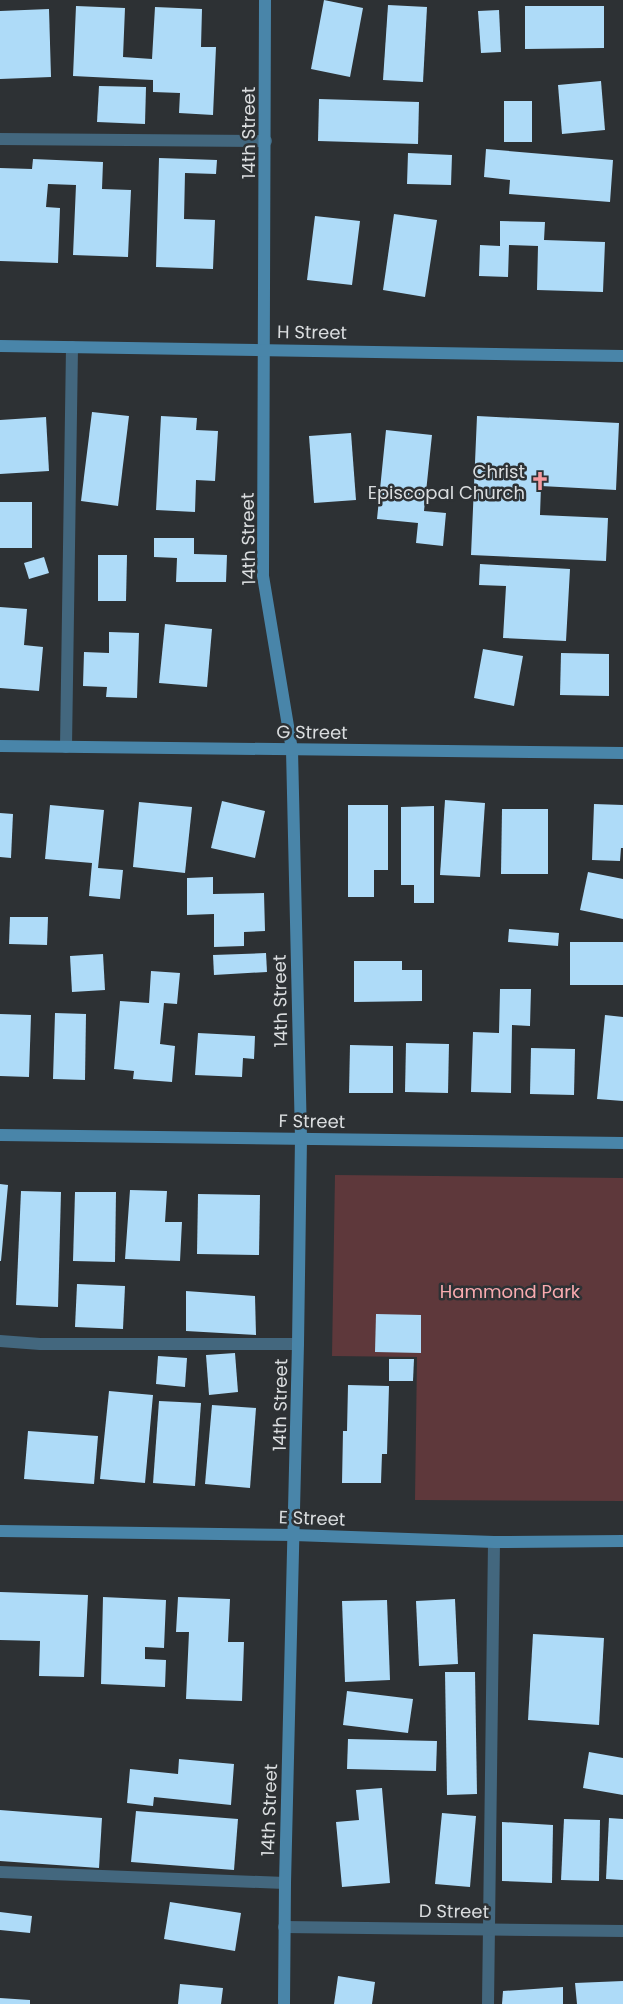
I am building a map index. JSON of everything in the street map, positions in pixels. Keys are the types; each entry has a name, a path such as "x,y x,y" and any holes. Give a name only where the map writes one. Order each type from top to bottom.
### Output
{"street":[{"name":"14th Street","path":"265,0 266,349 263,576 292,750 301,1138 294,1535 284,1927 284,2004"},
{"path":"0,140 266,141"},
{"name":"H Street","path":"0,346 623,356"},
{"path":"66,747 72,347"},
{"name":"G Street","path":"0,746 623,753"},
{"name":"F Street","path":"0,1135 623,1143"},
{"path":"0,1341 40,1344 298,1344"},
{"name":"E Street","path":"0,1531 294,1535 494,1542 623,1541"},
{"path":"488,2004 491,1929 494,1542"},
{"path":"0,1872 285,1883"},
{"name":"D Street","path":"284,1927 623,1931"}],"green space":[{"name":"Hammond Park","path":"335,1175 623,1178 623,1501 415,1500 417,1357 332,1356"}],"building":[{"path":"324,0 363,8 350,77 311,69"},
{"path":"388,5 427,7 423,82 383,80"},
{"path":"76,6 125,8 123,57 152,59 155,7 202,9 201,47 216,47 213,115 179,113 180,93 153,92 153,80 73,76"},
{"path":"525,6 604,6 604,48 525,49"},
{"path":"49,9 51,77 0,79 0,11"},
{"path":"499,10 501,52 481,53 478,11"},
{"path":"601,81 605,130 562,134 558,85"},
{"path":"99,86 146,87 145,124 97,122"},
{"path":"319,99 419,102 418,144 318,141"},
{"path":"504,101 532,101 532,142 504,142"},
{"path":"486,149 613,160 610,202 509,194 510,180 484,177"},
{"path":"408,153 452,155 451,185 407,184"},
{"path":"159,158 217,160 216,174 185,173 184,219 215,220 213,269 156,267"},
{"path":"33,159 103,162 102,189 131,190 128,257 73,255 76,185 48,184 46,207 60,208 58,263 0,261 0,168 32,169"},
{"path":"394,214 437,220 425,297 383,290"},
{"path":"315,216 360,221 352,285 307,280"},
{"path":"500,221 545,222 544,240 605,242 603,292 537,290 538,246 509,245 508,277 479,276 480,245 500,246"},
{"path":"92,412 129,416 118,506 81,501"},
{"path":"161,416 197,418 196,430 218,431 215,481 196,480 195,512 156,510"},
{"path":"477,416 619,423 616,490 541,486 540,515 608,518 606,561 471,555"},
{"path":"46,417 49,471 0,474 0,420"},
{"path":"386,430 432,435 424,511 446,513 443,546 416,543 418,523 377,519"},
{"path":"351,433 356,500 314,503 309,436"},
{"path":"0,502 32,502 32,548 0,548"},
{"path":"154,538 194,538 194,554 227,555 226,582 176,582 177,558 154,557"},
{"path":"98,555 127,555 126,601 98,601"},
{"path":"44,557 49,573 29,579 24,563"},
{"path":"480,564 570,569 566,641 503,638 506,586 479,585"},
{"path":"0,607 27,609 24,645 43,647 39,691 0,688"},
{"path":"165,624 212,629 207,687 159,683"},
{"path":"109,632 139,633 137,698 106,697 107,687 83,686 84,652 109,653"},
{"path":"483,649 523,656 514,706 474,698"},
{"path":"561,653 609,654 609,696 560,695"},
{"path":"445,800 485,803 480,877 440,875"},
{"path":"222,801 265,811 255,858 211,848"},
{"path":"139,802 192,807 185,873 133,867"},
{"path":"594,804 623,805 623,848 621,848 620,861 592,860"},
{"path":"50,805 104,810 98,868 123,870 120,899 89,896 92,863 45,859"},
{"path":"348,805 388,805 388,870 374,870 374,897 348,897"},
{"path":"434,806 434,903 414,903 414,885 401,885 401,807"},
{"path":"502,809 548,809 548,874 501,874"},
{"path":"0,813 13,814 11,858 0,857"},
{"path":"588,872 623,879 623,919 580,910"},
{"path":"213,877 213,894 264,893 265,931 244,932 244,946 214,947 214,914 187,915 187,878"},
{"path":"10,917 48,917 47,945 9,944"},
{"path":"509,929 559,933 558,946 508,942"},
{"path":"570,942 623,942 623,985 570,985"},
{"path":"266,953 267,972 214,975 213,955"},
{"path":"103,954 105,990 72,992 70,956"},
{"path":"354,961 402,961 402,970 422,970 422,1001 354,1002"},
{"path":"151,971 180,973 177,1004 164,1003 160,1044 175,1046 172,1082 133,1079 134,1071 114,1069 120,1001 149,1003"},
{"path":"500,989 531,989 530,1026 512,1025 511,1093 471,1092 473,1032 499,1033"},
{"path":"55,1013 86,1014 85,1080 53,1079"},
{"path":"0,1014 31,1015 29,1077 0,1076"},
{"path":"605,1015 623,1017 623,1101 597,1099"},
{"path":"198,1033 255,1036 254,1059 243,1058 242,1077 195,1075"},
{"path":"406,1043 449,1044 448,1093 405,1092"},
{"path":"350,1045 393,1046 393,1093 349,1093"},
{"path":"531,1048 575,1049 574,1095 530,1094"},
{"path":"0,1184 8,1185 1,1261 0,1261"},
{"path":"130,1190 167,1191 165,1222 182,1222 180,1261 125,1259"},
{"path":"21,1191 61,1192 58,1307 16,1305"},
{"path":"75,1192 116,1192 115,1262 73,1261"},
{"path":"198,1194 260,1195 259,1255 197,1254"},
{"path":"77,1284 125,1286 123,1329 75,1327"},
{"path":"186,1291 255,1296 256,1335 186,1331"},
{"path":"376,1314 421,1315 421,1353 375,1352"},
{"path":"235,1353 238,1392 209,1395 206,1355"},
{"path":"158,1356 187,1358 185,1387 156,1384"},
{"path":"389,1359 414,1359 413,1381 389,1381"},
{"path":"348,1385 389,1386 387,1454 382,1454 381,1483 342,1483 343,1431 347,1431"},
{"path":"109,1391 153,1395 145,1483 100,1479"},
{"path":"159,1401 201,1403 195,1486 153,1483"},
{"path":"212,1405 256,1408 250,1488 205,1484"},
{"path":"28,1431 98,1436 94,1484 24,1479"},
{"path":"0,1592 88,1595 84,1677 39,1676 40,1641 0,1640"},
{"path":"103,1597 166,1600 164,1648 145,1647 145,1659 166,1660 165,1687 101,1684"},
{"path":"178,1597 230,1599 228,1642 244,1642 242,1701 186,1699 189,1632 176,1632"},
{"path":"455,1599 458,1664 419,1666 416,1601"},
{"path":"387,1600 390,1680 345,1682 342,1601"},
{"path":"533,1634 604,1638 599,1725 528,1720"},
{"path":"445,1672 475,1672 477,1794 447,1795"},
{"path":"347,1691 413,1699 408,1733 343,1725"},
{"path":"348,1739 437,1741 436,1771 347,1769"},
{"path":"589,1752 623,1758 623,1795 583,1788"},
{"path":"179,1759 234,1764 231,1805 154,1797 153,1806 127,1803 130,1769 178,1774"},
{"path":"382,1788 390,1883 342,1887 336,1822 359,1820 356,1790"},
{"path":"0,1810 102,1818 99,1868 0,1861"},
{"path":"136,1811 238,1819 234,1870 131,1862"},
{"path":"442,1813 476,1816 470,1887 435,1884"},
{"path":"609,1818 623,1819 623,1880 606,1879"},
{"path":"564,1819 600,1820 599,1881 561,1880"},
{"path":"502,1822 553,1825 552,1883 502,1881"},
{"path":"170,1902 241,1913 235,1951 164,1939"},
{"path":"0,1912 32,1916 30,1933 0,1930"},
{"path":"338,1976 375,1982 372,2004 334,2004"},
{"path":"623,1981 623,2004 577,2004 575,1983"},
{"path":"180,1984 223,1988 221,2004 178,2004"},
{"path":"563,1987 563,2004 502,2004 503,1991"},
{"path":"0,1998 30,2000 30,2004 0,2004"}],"place":[{"name":"Christ Episcopal Church","path":"540,481"}]}
